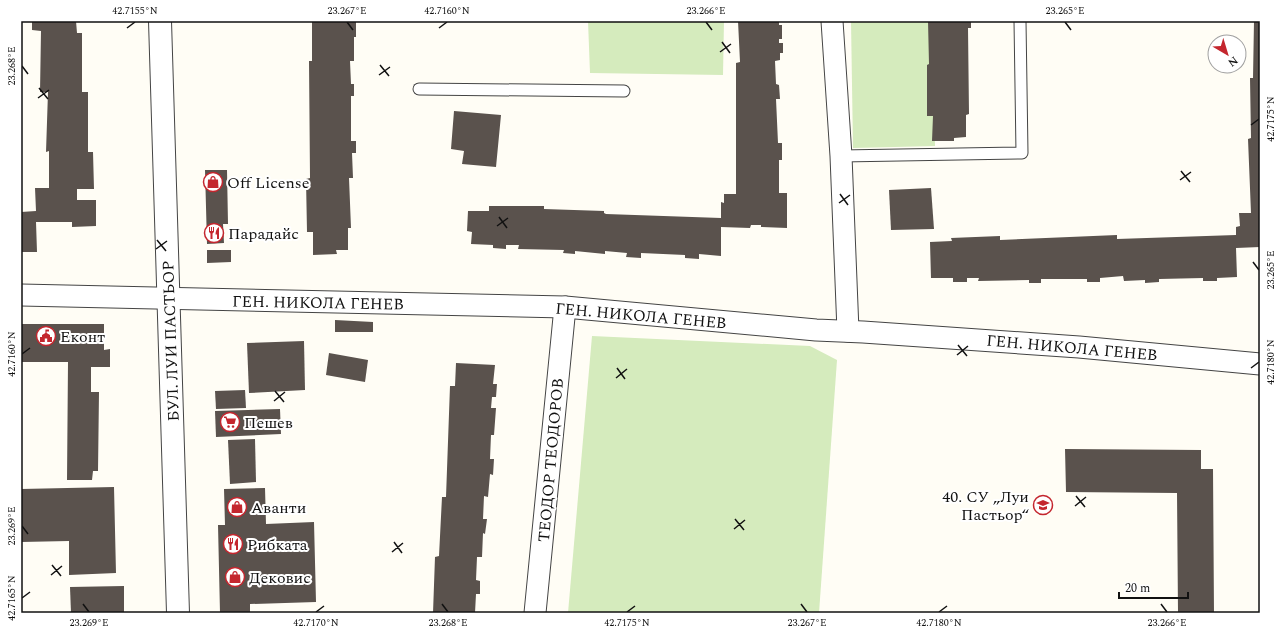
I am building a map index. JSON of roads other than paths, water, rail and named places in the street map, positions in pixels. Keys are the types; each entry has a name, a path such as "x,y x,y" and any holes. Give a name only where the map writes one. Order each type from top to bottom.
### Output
{"street":[{"name":"БУЛ. ЛУИ ПАСТЬОР","path":"160,21 178,613"},
{"path":"832,21 841,156 848,331"},
{"name":"ГЕН. НИКОЛА ГЕНЕВ","path":"21,295 565,307 816,330 1079,347 1260,364"},
{"name":"ТЕОДОР ТЕОДОРОВ","path":"535,613 565,307"}],"lane":[{"path":"841,156 1022,153 1020,21"},
{"path":"419,89 624,92"}],"place":[{"name":"Off License","path":"213,182"},
{"name":"Парадайс","path":"214,233"},
{"name":"Еконт","path":"46,336"},
{"name":"Пешев","path":"230,422"},
{"name":"40. СУ „Луи Пастьор“","path":"1043,505"},
{"name":"Аванти","path":"237,507"},
{"name":"Рибката","path":"233,544"},
{"name":"Дековис","path":"235,577"}]}
